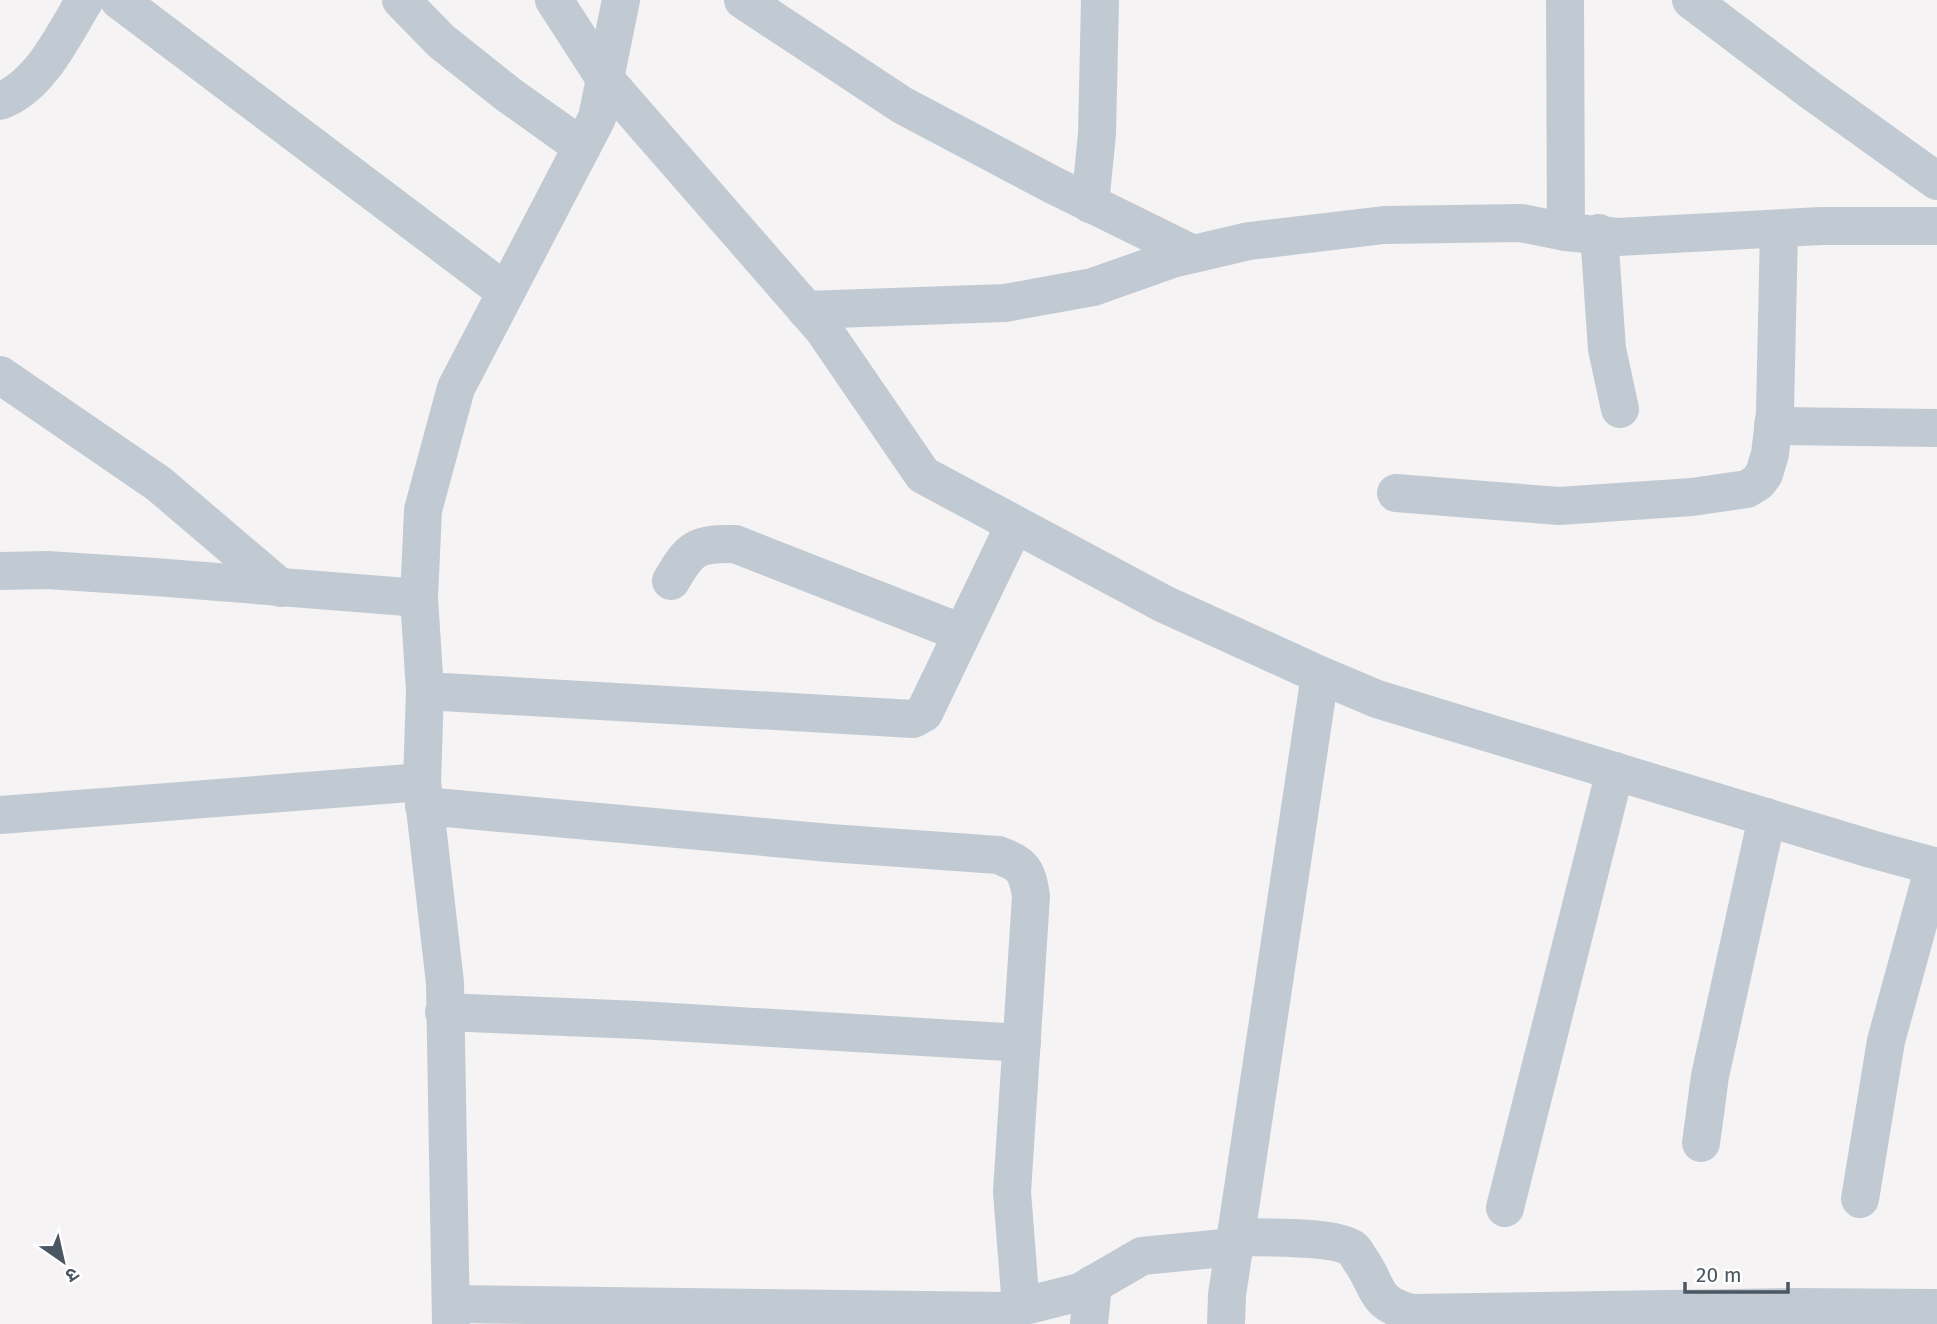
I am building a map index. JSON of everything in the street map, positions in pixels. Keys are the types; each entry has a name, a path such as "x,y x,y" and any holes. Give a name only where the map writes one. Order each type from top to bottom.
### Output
{"street":[{"path":"0,102 23,89 42,67 85,0"},
{"path":"119,0 506,292"},
{"path":"401,0 441,41 509,95 582,147"},
{"path":"554,0 605,79 823,329 923,475 1164,604 1377,699 1935,867 1886,1041 1860,1199"},
{"path":"621,0 597,118 456,388 423,510 419,598 425,691 423,794 444,983 451,1314 1005,1311 1080,1292 1142,1256 1235,1242 1334,1241 1353,1249 1384,1302 1396,1310 1412,1314 1790,1307 1937,1308"},
{"path":"743,0 902,106 1090,204 1193,254"},
{"path":"1090,204 1097,134 1101,0"},
{"path":"1564,0 1583,233 1620,409"},
{"path":"1691,0 1937,181"},
{"path":"806,310 1005,303 1093,287 1172,259 1249,241 1384,225 1521,223 1618,237 1779,229 1937,226"},
{"path":"1396,493 1559,506 1692,497 1747,489 1758,482 1764,474 1770,454 1773,426 1779,229"},
{"path":"0,375 159,484 281,588"},
{"path":"1773,426 1937,428"},
{"path":"425,691 913,719 924,713 1014,526"},
{"path":"671,581 685,557 696,547 712,543 735,544 962,632"},
{"path":"0,571 47,570 419,598"},
{"path":"1226,1324 1227,1295 1320,675"},
{"path":"1505,1208 1615,771"},
{"path":"0,815 423,794 830,843 998,855 1016,862 1028,875 1031,896 1012,1192 1021,1307"},
{"path":"1701,1143 1710,1076 1767,817"},
{"path":"444,1012 639,1020 1022,1043"},
{"path":"1089,1324 1093,1284"}]}
